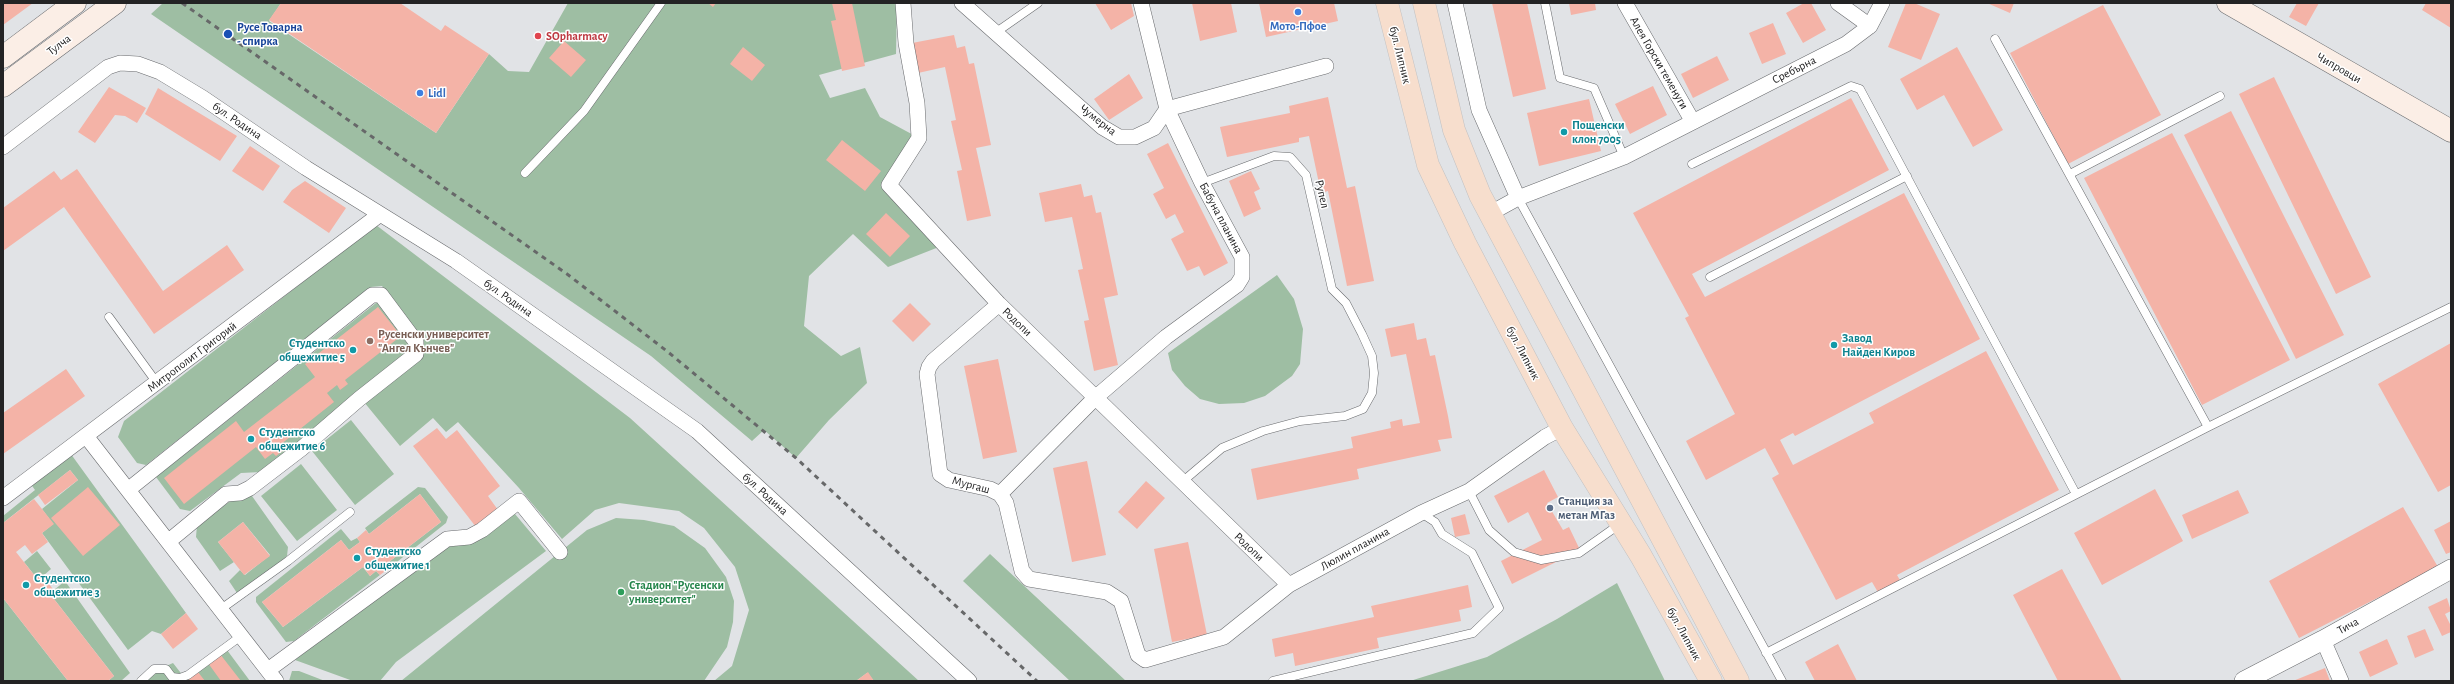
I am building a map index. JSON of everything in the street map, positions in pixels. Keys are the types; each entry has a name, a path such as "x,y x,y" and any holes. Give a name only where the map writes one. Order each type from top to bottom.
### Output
{"main road":[{"name":"Тулча","path":"3,57 75,3"},
{"name":"Тулча","path":"3,86 115,3"},
{"name":"бул. Липник","path":"1387,3 1428,165 1465,243 1562,428 1621,524 1711,681"},
{"name":"бул. Липник","path":"1424,3 1454,130 1489,214 1738,681"},
{"name":"Чипровци","path":"2232,4 2451,131"}],"street":[{"name":"Родопи","path":"903,3 906,43 916,103 919,138 889,185 998,304 1289,585"},
{"name":"Чумерна","path":"962,3 1102,126 1119,137 1135,137 1154,128 1167,109"},
{"name":"Бабуна планина","path":"1095,398 1166,337 1237,285 1242,277 1242,257 1202,183 1167,109 1141,3"},
{"path":"1455,3 1480,110 1518,198"},
{"name":"Алея Горски теменуги","path":"1625,3 1693,122"},
{"path":"1838,3 1870,26"},
{"name":"Сребърна","path":"1489,214 1518,198 1624,157 1846,44 1870,26 1882,3"},
{"name":"бул. Родина","path":"3,147 108,67 120,63 138,64 160,72 204,98 306,168 379,215 456,261 697,431 969,681"},
{"path":"1167,109 1326,66"},
{"name":"Митрополит Григорий","path":"3,498 157,384 379,215"},
{"path":"129,489 372,295 381,295 416,342 416,354 250,488 240,493 226,494 169,541"},
{"name":"Мургаш","path":"998,304 933,361 928,374 940,474 949,480 990,489 1000,494 1006,503 1022,571 1029,579 1042,583 1107,592 1121,601 1138,655 1145,660"},
{"path":"1000,494 1095,398"},
{"name":"Люлин планина","path":"1145,660 1224,637 1289,585 1421,513 1469,491 1546,437 1562,428"},
{"path":"86,436 129,489 272,676 447,539 469,537 482,530 519,501 560,552"},
{"name":"Тича","path":"2244,681 2449,574"},
{"path":"2323,640 2341,681"}],"lane":[{"path":"525,173 584,111 661,3"},
{"path":"995,33 1038,3"},
{"path":"1545,3 1560,78 1594,88 1624,157"},
{"path":"1995,39 2208,426"},
{"path":"1692,164 1851,86 1860,89 2076,494"},
{"path":"2070,174 2220,96"},
{"name":"Рупел","path":"1182,482 1222,448 1263,431 1300,421 1345,416 1363,409 1372,393 1374,373 1372,356 1346,303 1332,289 1306,176 1290,157 1274,156 1202,183"},
{"path":"1710,277 1907,176"},
{"path":"1518,198 1782,681"},
{"path":"1766,653 2208,426 2451,307"},
{"path":"109,317 157,384"},
{"path":"1469,491 1489,530 1514,552 1541,560 1579,553 1621,524"},
{"path":"221,609 288,562 350,512"},
{"path":"1273,681 1473,633 1499,608 1472,553 1442,534 1435,522 1421,513"},
{"path":"141,681 154,669 166,669 172,677 180,678 188,675 241,636"}],"green space":[{"path":"163,3 281,3 269,21 436,133 489,54 508,71 529,72 568,3 897,3 896,54 819,75 830,98 865,88 880,117 919,138 889,185 944,245 888,267 853,234 809,276 804,326 841,356 860,347 867,383 829,420 796,458 764,430 752,441 651,356 151,14"},
{"path":"376,225 630,418 919,681 874,681 867,673 856,681 714,681 732,666 749,610 735,567 704,528 679,511 619,503 595,510 562,539 519,488 458,422 446,432 433,418 400,446 364,402 423,342 382,286 371,287 146,465 137,463 118,437 124,421"},
{"path":"1277,275 1294,299 1303,329 1300,364 1292,376 1265,396 1244,403 1219,404 1200,399 1185,386 1172,370 1168,353"},
{"path":"381,299 414,344 413,352 261,472 241,473 190,511 180,509 156,477"},
{"path":"351,420 394,474 355,505 312,451"},
{"path":"68,450 186,613 161,634 152,631 128,650 42,533 53,524 42,509 78,480 70,470 3,523 3,516 35,490 30,483"},
{"path":"301,464 337,510 297,541 261,496"},
{"path":"418,487 425,488 448,517 446,523 388,569 385,565 441,522 420,494 369,534 365,528"},
{"path":"239,495 252,496 288,547 287,556 239,596 229,581 240,570 245,575 270,555 243,522 218,542 234,562 220,571 196,537 197,525"},
{"path":"515,514 546,551 396,662 380,681 353,681 295,660 444,545"},
{"name":"Стадион \"Русенски университет\"","path":"616,518 644,520 674,526 705,548 726,577 734,601 733,622 727,647 704,681 401,681 587,530"},
{"path":"341,529 351,541 357,538 360,542 349,550 341,540 262,602 283,627 363,567 370,576 376,571 380,575 294,641 286,642 256,602 256,597"},
{"path":"37,551 51,569 43,576 40,572 35,576 24,562"},
{"path":"990,554 1126,681 1070,681 963,581"},
{"path":"65,581 130,673 121,681 108,681 114,676 54,599 58,596 54,590"},
{"path":"1617,583 1665,681 1410,681 1487,657 1557,619"},
{"path":"3,598 68,681 3,681"},
{"path":"227,650 250,681 146,681 164,667 173,663 184,677"},
{"path":"292,671 299,671 325,681 289,681"}],"building":[{"path":"3,3 33,3 3,25"},
{"name":"Lidl","path":"281,3 400,3 441,31 445,25 489,54 436,133 269,20"},
{"path":"708,3 716,3 713,7"},
{"path":"832,3 852,3 865,66 842,71 831,21 836,20"},
{"path":"1095,3 1131,3 1134,16 1111,30"},
{"path":"1192,3 1231,3 1237,32 1200,41"},
{"name":"Мото-Пфое","path":"1259,3 1334,3 1338,21 1266,37"},
{"path":"1492,3 1527,3 1546,89 1513,97"},
{"path":"1569,3 1595,3 1596,10 1571,15"},
{"path":"1804,3 1811,3 1826,30 1803,43 1786,13"},
{"path":"1906,3 1914,3 1940,14 1921,60 1888,47"},
{"path":"1987,3 2014,3 2010,13"},
{"path":"2297,3 2319,3 2306,26 2289,17"},
{"path":"2426,3 2451,3 2451,28 2422,10"},
{"path":"2103,5 2161,115 2068,164 2010,53"},
{"path":"1773,23 1786,54 1762,64 1749,33"},
{"path":"954,35 957,48 965,46 969,64 974,63 991,145 976,148 991,216 967,221 957,171 962,170 951,121 956,120 945,67 918,73 912,43"},
{"path":"564,41 586,60 571,77 549,58"},
{"path":"743,47 765,65 752,81 730,64"},
{"path":"1957,47 2003,130 1973,147 1944,95 1917,110 1900,79"},
{"path":"1717,56 1729,80 1693,98 1681,74"},
{"path":"1129,74 1143,98 1109,120 1094,99"},
{"path":"2274,77 2371,277 2336,294 2239,94"},
{"path":"1653,86 1667,115 1630,134 1615,104"},
{"path":"109,87 146,108 137,123 125,116 115,115 95,143 78,132"},
{"path":"158,88 237,136 220,161 145,114"},
{"path":"1328,97 1347,188 1355,186 1374,281 1347,286 1328,191 1321,193 1309,136 1299,138 1299,142 1227,157 1220,127 1290,113 1289,106"},
{"name":"Завод Найден Киров","path":"1851,98 1889,170 1692,274 1705,297 1904,193 1980,339 1795,436 1793,433 1780,440 1793,465 1874,423 1869,413 1986,351 2059,490 1897,575 1901,582 1879,594 1872,582 1836,600 1772,478 1779,474 1765,448 1706,480 1686,441 1735,414 1685,318 1689,316 1633,213"},
{"name":"Пощенски клон 7005","path":"1589,99 1601,151 1539,166 1527,113"},
{"path":"2231,111 2344,335 2296,359 2184,135"},
{"path":"2172,133 2290,360 2202,405 2084,178"},
{"path":"842,140 881,171 865,191 826,160"},
{"path":"1168,143 1228,263 1204,276 1199,266 1187,271 1171,239 1184,232 1175,214 1166,219 1153,194 1164,188 1147,154"},
{"path":"250,146 280,166 263,191 232,171"},
{"path":"77,169 163,291 227,245 244,270 154,334 64,207 3,251 3,208 54,171 61,180"},
{"path":"1251,171 1260,189 1254,192 1261,209 1244,217 1229,181"},
{"path":"305,181 346,208 329,233 283,202 292,190"},
{"path":"1081,184 1084,197 1092,195 1096,213 1101,212 1118,295 1104,298 1118,365 1094,371 1084,321 1089,320 1078,270 1083,269 1072,217 1045,222 1039,193"},
{"path":"886,213 910,236 890,257 866,234"},
{"path":"910,303 931,324 913,342 892,321"},
{"name":"Студентско общежитие 6","path":"378,307 401,336 345,380 348,384 340,390 337,385 327,393 334,402 280,445 284,450 276,456 273,453 265,459 256,447 184,504 164,478 236,421 244,432 315,377 305,364"},
{"path":"1414,323 1417,340 1426,338 1430,356 1435,355 1448,416 1452,438 1438,440 1441,451 1357,469 1359,479 1257,500 1251,469 1353,448 1351,437 1391,428 1390,422 1402,419 1403,426 1420,423 1406,354 1391,357 1385,329"},
{"path":"2451,343 2451,485 2438,492 2378,384"},
{"path":"998,359 1017,452 983,459 964,366"},
{"path":"66,369 85,396 3,454 3,413"},
{"path":"437,428 446,439 457,430 500,486 488,496 498,510 476,527 413,446"},
{"path":"1087,461 1106,555 1072,562 1053,468"},
{"path":"70,470 78,480 45,505 38,495"},
{"path":"1544,470 1558,497 1547,503 1563,530 1569,527 1580,550 1512,584 1501,561 1542,540 1528,512 1508,523 1494,496"},
{"path":"1146,481 1165,498 1137,529 1118,512"},
{"path":"88,487 120,525 83,556 51,518"},
{"path":"2155,489 2183,541 2102,585 2074,533"},
{"path":"2238,490 2249,513 2192,539 2182,515"},
{"name":"Студентско общежитие 1","path":"420,494 441,522 385,565 388,569 380,575 376,571 370,576 363,567 283,627 262,602 341,540 349,550 360,542 357,538 366,530 369,534"},
{"name":"Студентско общежитие 3","path":"34,499 54,524 42,533 48,542 32,554 25,545 16,552 35,576 40,572 58,596 54,599 114,676 108,681 68,681 3,598 3,523"},
{"path":"2403,507 2438,567 2299,638 2269,581"},
{"path":"1465,514 1470,534 1455,537 1451,518"},
{"path":"2451,521 2451,552 2446,554 2434,530"},
{"path":"243,522 270,556 244,575 218,542"},
{"path":"1188,542 1207,635 1172,642 1154,549"},
{"path":"2062,569 2122,681 2058,681 2013,595"},
{"path":"1468,585 1472,607 1459,610 1461,621 1377,638 1379,648 1295,666 1293,653 1275,657 1272,639 1374,617 1371,606"},
{"path":"2447,598 2451,611 2445,614 2451,626 2451,632 2442,636 2428,607"},
{"path":"186,613 198,629 173,649 161,634"},
{"path":"2425,629 2434,650 2415,658 2407,636"},
{"path":"2387,639 2398,664 2370,677 2359,652"},
{"path":"1838,644 1857,681 1815,681 1805,662"},
{"path":"220,654 241,681 221,681 208,663"},
{"path":"2325,668 2330,681 2293,681"},
{"path":"198,672 205,681 187,681"},
{"path":"868,672 874,681 856,681"}],"railway":[{"path":"182,3 567,274 668,352 796,458 1037,681"}],"place":[{"name":"Мото-Пфое","path":"1298,12"},
{"name":"Русе Товарна - спирка","path":"228,34"},
{"name":"SOpharmacy","path":"538,36"},
{"name":"Lidl","path":"420,93"},
{"name":"Пощенски клон 7005","path":"1564,132"},
{"name":"Русенски университет \"Ангел Кънчев\"","path":"370,341"},
{"name":"Завод Найден Киров","path":"1834,345"},
{"name":"Студентско общежитие 5","path":"353,350"},
{"name":"Студентско общежитие 6","path":"251,439"},
{"name":"Станция за метан МГаз","path":"1550,508"},
{"name":"Студентско общежитие 1","path":"357,558"},
{"name":"Студентско общежитие 3","path":"26,585"},
{"name":"Стадион \"Русенски университет\"","path":"621,592"}]}
